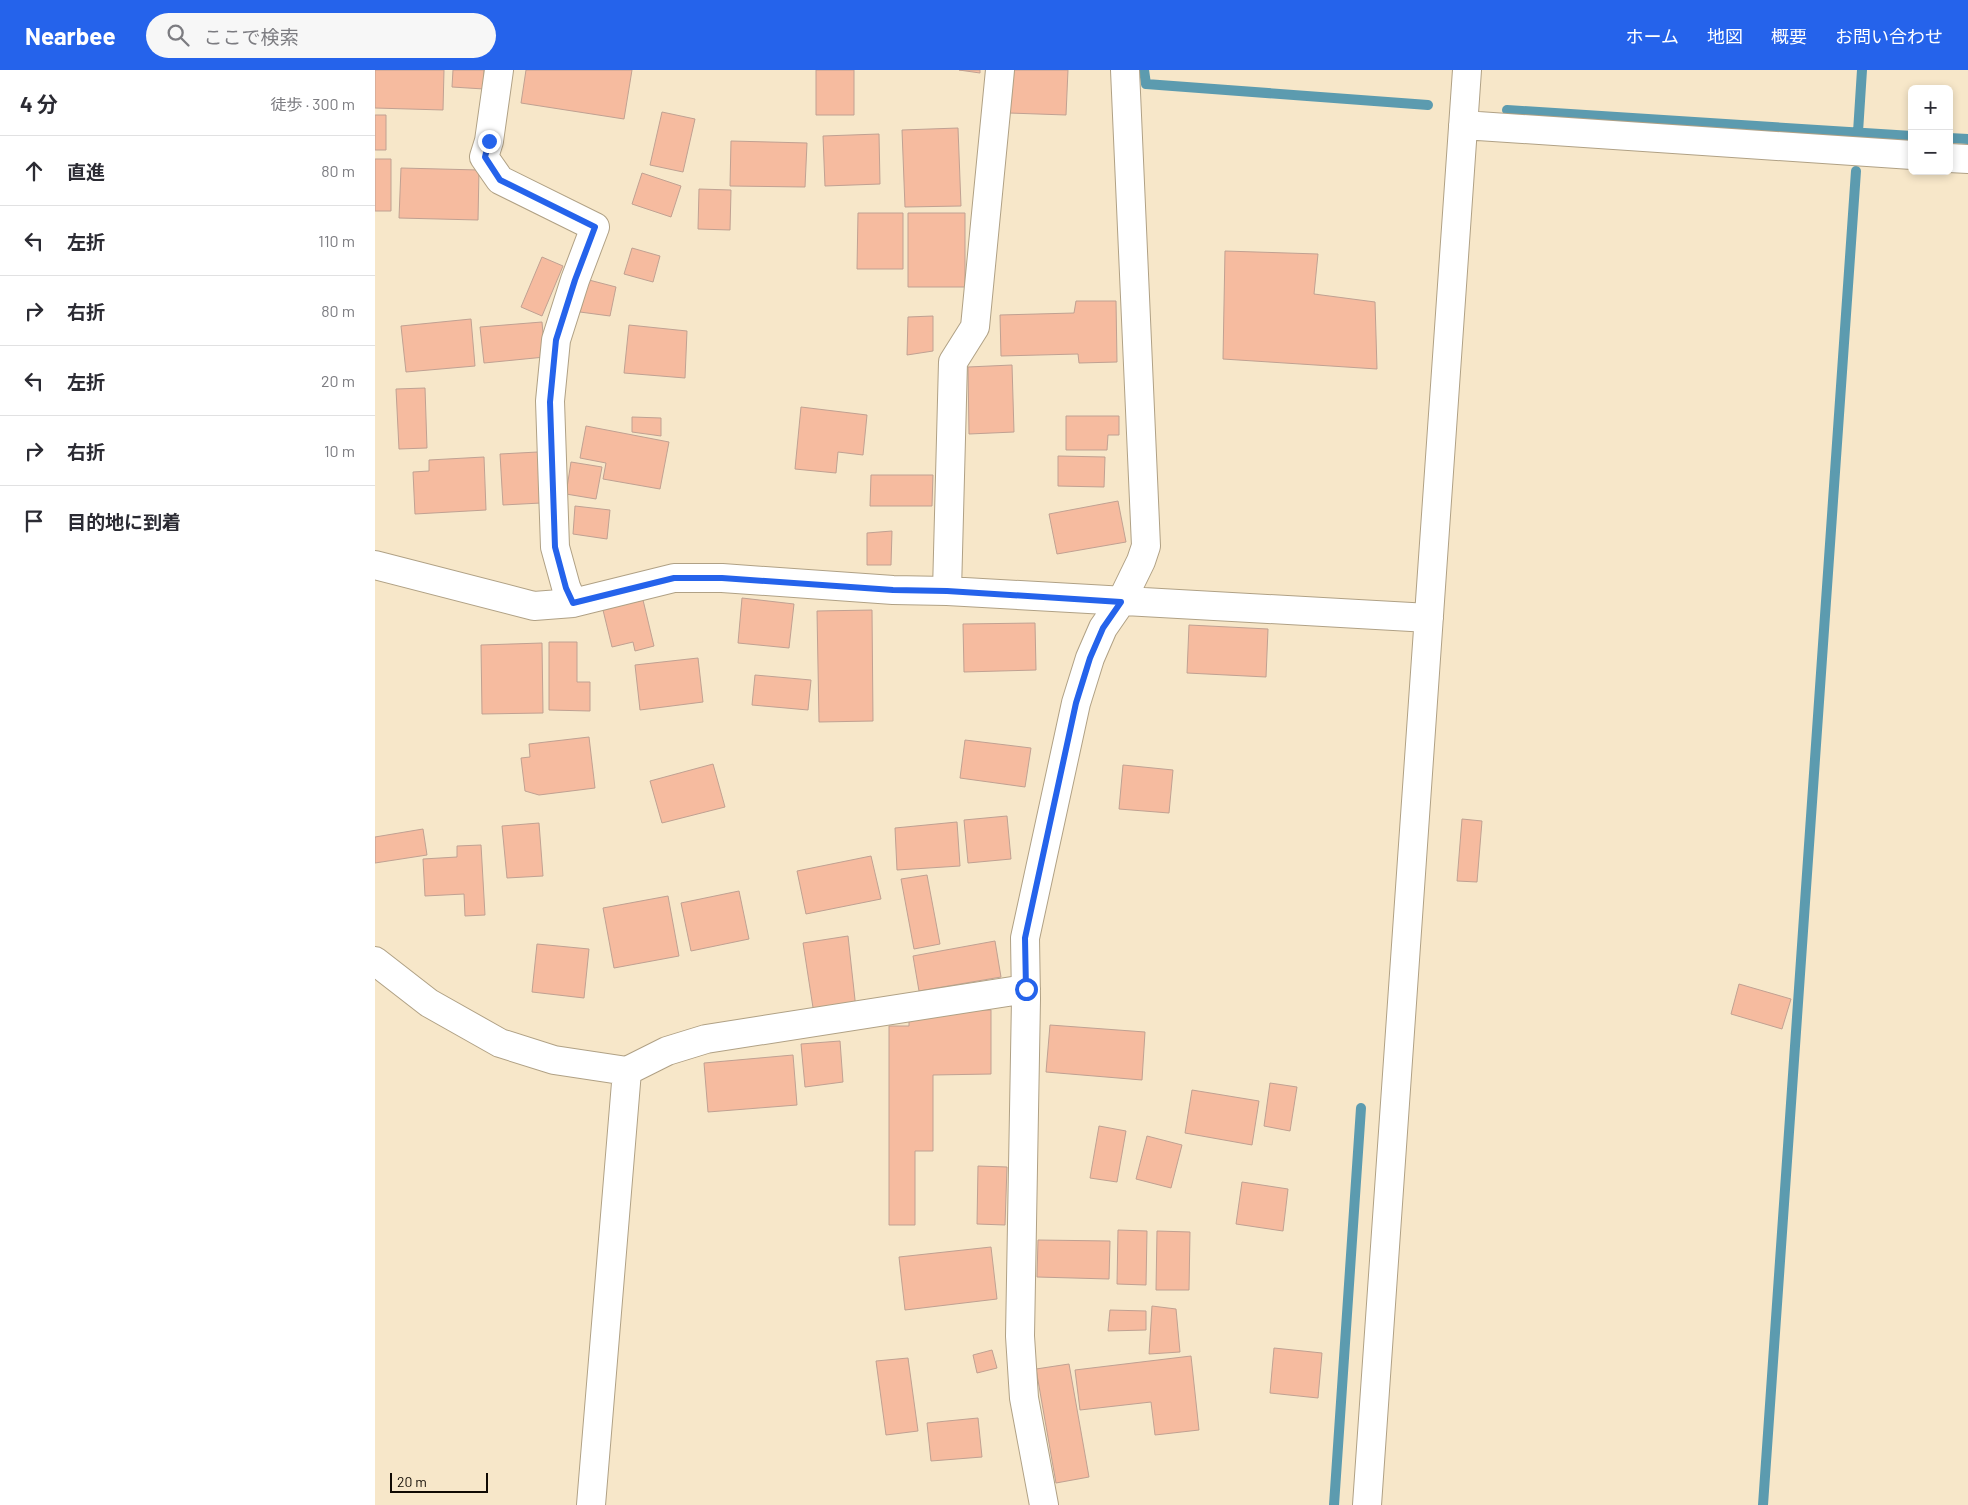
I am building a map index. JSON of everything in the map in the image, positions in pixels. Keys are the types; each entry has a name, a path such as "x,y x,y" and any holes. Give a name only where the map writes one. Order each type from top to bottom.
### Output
{"street":[{"path":"499,70 485,157 500,180 595,227 575,280 556,340 550,402 555,547 566,588 573,603"},
{"path":"947,591 953,362 975,328 1000,70"},
{"path":"1044,1505 1024,1398 1020,1336 1026,989 1025,938 1076,703 1090,658 1103,628 1121,602 1146,546 1125,70"},
{"path":"1367,1505 1467,70"},
{"path":"1463,125 1908,155"},
{"path":"1953,158 1968,159"},
{"path":"375,565 534,606 573,603 674,578 722,578 893,590 947,591 1429,618"},
{"path":"375,961 429,1004 500,1043 554,1060 627,1072 667,1051 706,1039 1026,989"},
{"path":"591,1505 627,1072"}],"building":[{"path":"375,70 444,70 443,110 375,108"},
{"path":"453,70 484,70 484,89 452,87"},
{"path":"526,70 632,70 624,119 521,103"},
{"path":"816,70 854,70 854,115 816,115"},
{"path":"959,70 980,70 980,73"},
{"path":"1011,70 1068,70 1066,115 1009,113"},
{"path":"662,112 695,119 683,172 650,165"},
{"path":"375,115 386,115 386,150 375,150"},
{"path":"958,128 961,206 905,207 902,130"},
{"path":"879,134 880,184 825,186 823,136"},
{"path":"731,141 807,143 805,187 730,186"},
{"path":"375,159 391,159 391,211 375,211"},
{"path":"401,168 479,170 478,220 399,218"},
{"path":"642,173 681,186 671,217 632,204"},
{"path":"699,189 731,190 730,230 698,229"},
{"path":"858,213 903,213 903,269 857,269"},
{"path":"908,213 965,213 965,287 908,287"},
{"path":"632,248 660,256 653,282 624,274"},
{"path":"1225,251 1318,254 1314,294 1375,302 1377,369 1223,359"},
{"path":"542,257 563,266 542,316 521,307"},
{"path":"589,280 616,287 610,316 580,312"},
{"path":"1076,301 1116,301 1117,362 1079,363 1078,354 1001,356 1000,315 1074,313"},
{"path":"933,316 933,351 907,355 908,317"},
{"path":"471,319 475,366 406,372 401,326"},
{"path":"542,322 545,357 484,363 480,327"},
{"path":"629,325 687,331 685,378 624,373"},
{"path":"1012,365 1014,432 969,434 968,367"},
{"path":"425,388 427,448 399,449 396,389"},
{"path":"801,407 867,415 863,455 838,452 836,473 795,469"},
{"path":"1066,416 1119,416 1119,435 1108,435 1107,450 1066,450"},
{"path":"632,417 661,418 661,436 632,432"},
{"path":"586,426 669,442 660,489 603,479 606,463 580,458"},
{"path":"538,452 541,503 503,505 500,454"},
{"path":"1058,456 1105,457 1104,487 1058,486"},
{"path":"484,457 486,510 415,514 413,472 429,471 429,460"},
{"path":"571,462 602,467 596,499 566,494"},
{"path":"871,475 933,475 932,506 870,506"},
{"path":"1118,501 1126,542 1057,554 1049,514"},
{"path":"575,506 610,510 607,539 573,534"},
{"path":"892,531 891,565 867,565 867,533"},
{"path":"742,598 794,604 789,648 738,643"},
{"path":"643,600 654,646 635,651 633,642 612,647 603,610"},
{"path":"872,610 873,721 819,722 817,611"},
{"path":"1035,623 1036,670 964,672 963,624"},
{"path":"1189,625 1268,629 1266,677 1187,673"},
{"path":"549,642 577,642 577,682 590,682 590,711 549,710"},
{"path":"542,643 543,713 482,714 481,645"},
{"path":"698,658 703,702 640,710 635,665"},
{"path":"755,675 811,680 808,710 752,705"},
{"path":"589,737 595,788 539,795 525,791 521,758 530,757 529,744"},
{"path":"965,740 1031,748 1025,787 960,778"},
{"path":"713,764 725,807 662,823 650,781"},
{"path":"1123,765 1173,770 1169,813 1119,809"},
{"path":"1007,816 1011,859 968,863 964,820"},
{"path":"1462,819 1482,821 1477,882 1457,881"},
{"path":"957,822 960,866 897,870 895,828"},
{"path":"539,823 543,876 507,878 502,826"},
{"path":"423,829 427,855 375,863 375,837"},
{"path":"481,845 485,915 465,916 464,894 425,896 423,859 457,857 457,846"},
{"path":"871,856 881,899 806,914 797,871"},
{"path":"927,875 940,944 914,949 901,879"},
{"path":"739,891 749,939 691,951 681,903"},
{"path":"668,896 679,956 614,968 603,908"},
{"path":"848,936 856,1009 814,1014 803,943"},
{"path":"995,941 1001,977 919,991 913,956"},
{"path":"537,944 589,949 584,998 532,992"},
{"path":"1739,984 1791,999 1782,1029 1731,1014"},
{"path":"909,1010 991,1010 991,1074 933,1075 933,1151 915,1151 915,1225 889,1225 889,1026 909,1026"},
{"path":"1050,1025 1145,1032 1142,1080 1046,1072"},
{"path":"840,1041 843,1082 805,1087 801,1044"},
{"path":"793,1055 797,1105 708,1112 704,1063"},
{"path":"1270,1083 1297,1087 1290,1131 1264,1126"},
{"path":"1192,1090 1259,1101 1252,1145 1185,1133"},
{"path":"1099,1126 1126,1131 1117,1182 1090,1178"},
{"path":"1147,1136 1182,1145 1171,1188 1136,1179"},
{"path":"978,1166 1007,1167 1005,1225 977,1224"},
{"path":"1242,1182 1288,1189 1283,1231 1236,1224"},
{"path":"1118,1230 1147,1231 1146,1285 1117,1284"},
{"path":"1157,1231 1190,1232 1189,1290 1156,1290"},
{"path":"1038,1240 1110,1241 1109,1279 1037,1277"},
{"path":"991,1247 997,1299 905,1310 899,1257"},
{"path":"1152,1306 1176,1309 1180,1352 1149,1354"},
{"path":"1110,1310 1146,1311 1146,1330 1108,1331"},
{"path":"1274,1348 1322,1353 1318,1398 1270,1393"},
{"path":"992,1350 997,1368 977,1373 973,1355"},
{"path":"1191,1356 1199,1430 1155,1435 1151,1402 1080,1410 1075,1370"},
{"path":"908,1358 918,1431 886,1435 876,1361"},
{"path":"1069,1364 1089,1477 1056,1483 1036,1369"},
{"path":"978,1418 982,1457 931,1461 927,1423"}],"waterway":[{"path":"1144,70 1146,84 1428,105"},
{"path":"1858,132 1862,70"},
{"path":"1507,110 1908,136"},
{"path":"1953,138 1968,139"},
{"path":"1763,1505 1856,171"},
{"path":"1334,1505 1361,1108"}],"route":[{"path":"489,141 485,157 500,180 595,227 575,280 556,340 550,402 555,547 566,588 573,603 674,578 722,578 893,590 947,591 1121,602 1103,628 1090,658 1076,703 1025,938 1026,989"}]}
